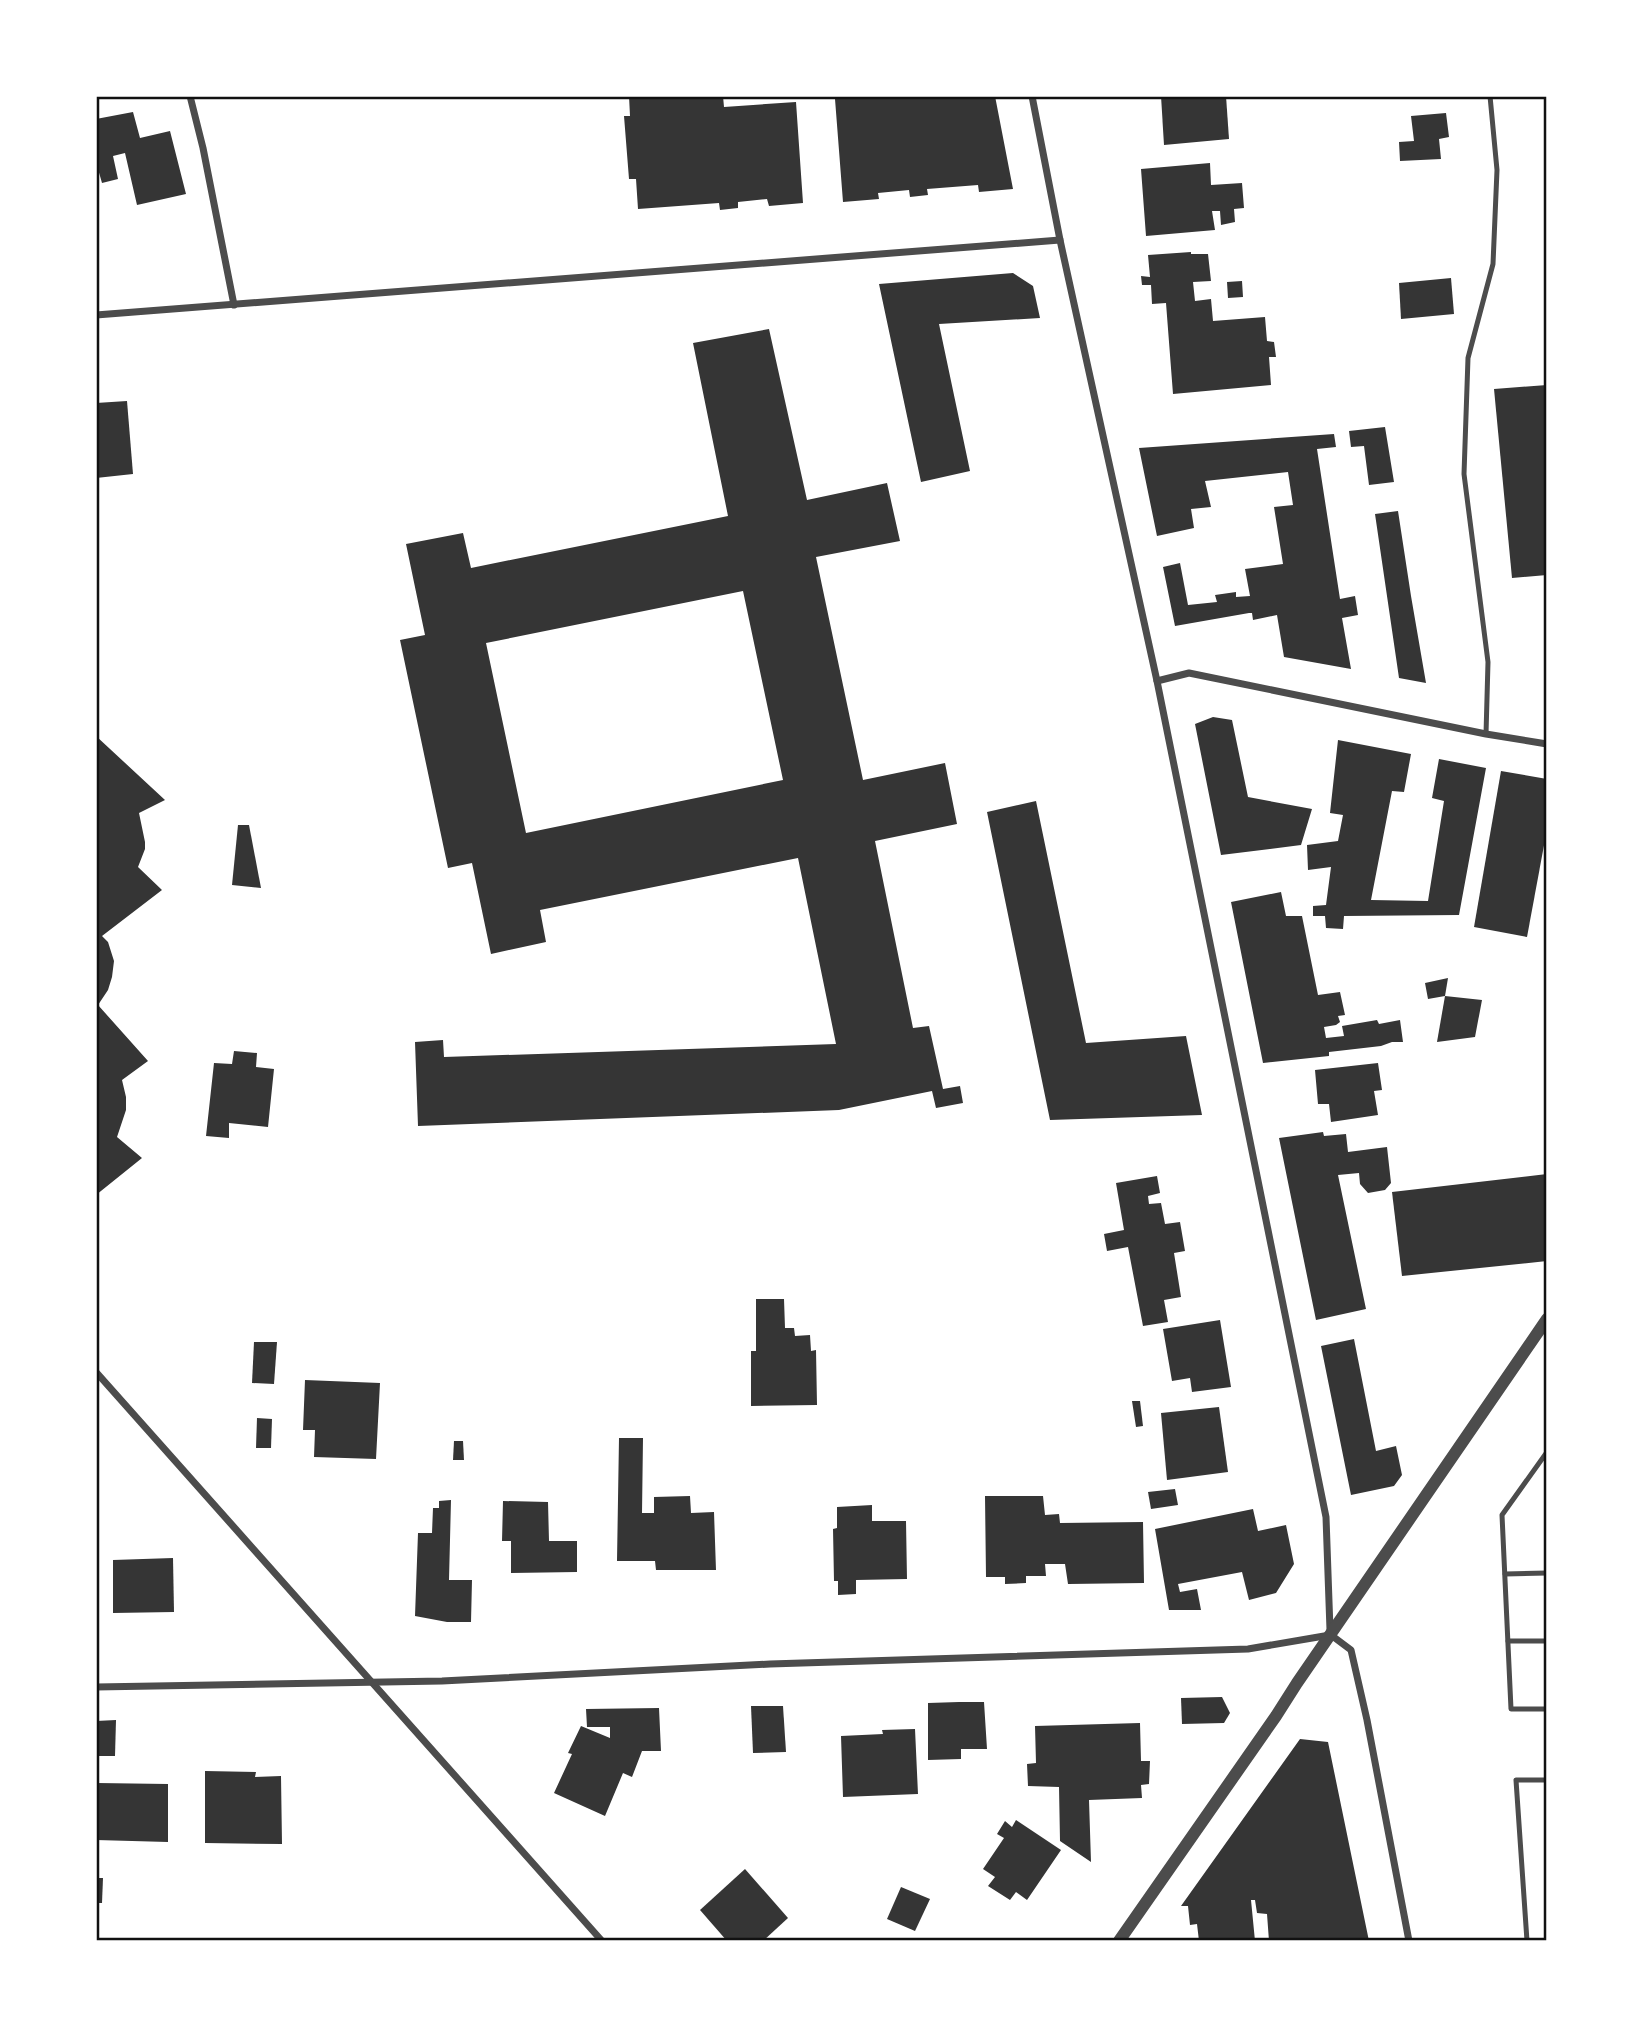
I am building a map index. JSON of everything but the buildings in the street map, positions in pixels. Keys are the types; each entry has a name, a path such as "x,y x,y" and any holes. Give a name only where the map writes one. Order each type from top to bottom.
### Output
{"street":[{"path":"190,96 234,305"},
{"path":"1032,96 1060,240 1157,681 1326,1517 1331,1634 1351,1650 1370,1733 1409,1941"},
{"path":"96,316 1060,240"},
{"path":"1157,681 1189,673 1547,744"},
{"path":"1119,1941 1547,1320"},
{"path":"96,1372 602,1941"},
{"path":"96,1687 454,1680 769,1664 1248,1649 1331,1634"}],"lane":[{"path":"1486,734 1488,662 1464,474 1468,359 1493,264 1497,170 1490,96"},
{"path":"1547,1452 1502,1515 1511,1709 1547,1709"},
{"path":"1505,1574 1547,1573"},
{"path":"1508,1642 1547,1641"},
{"path":"1527,1941 1516,1780 1547,1780"}]}
